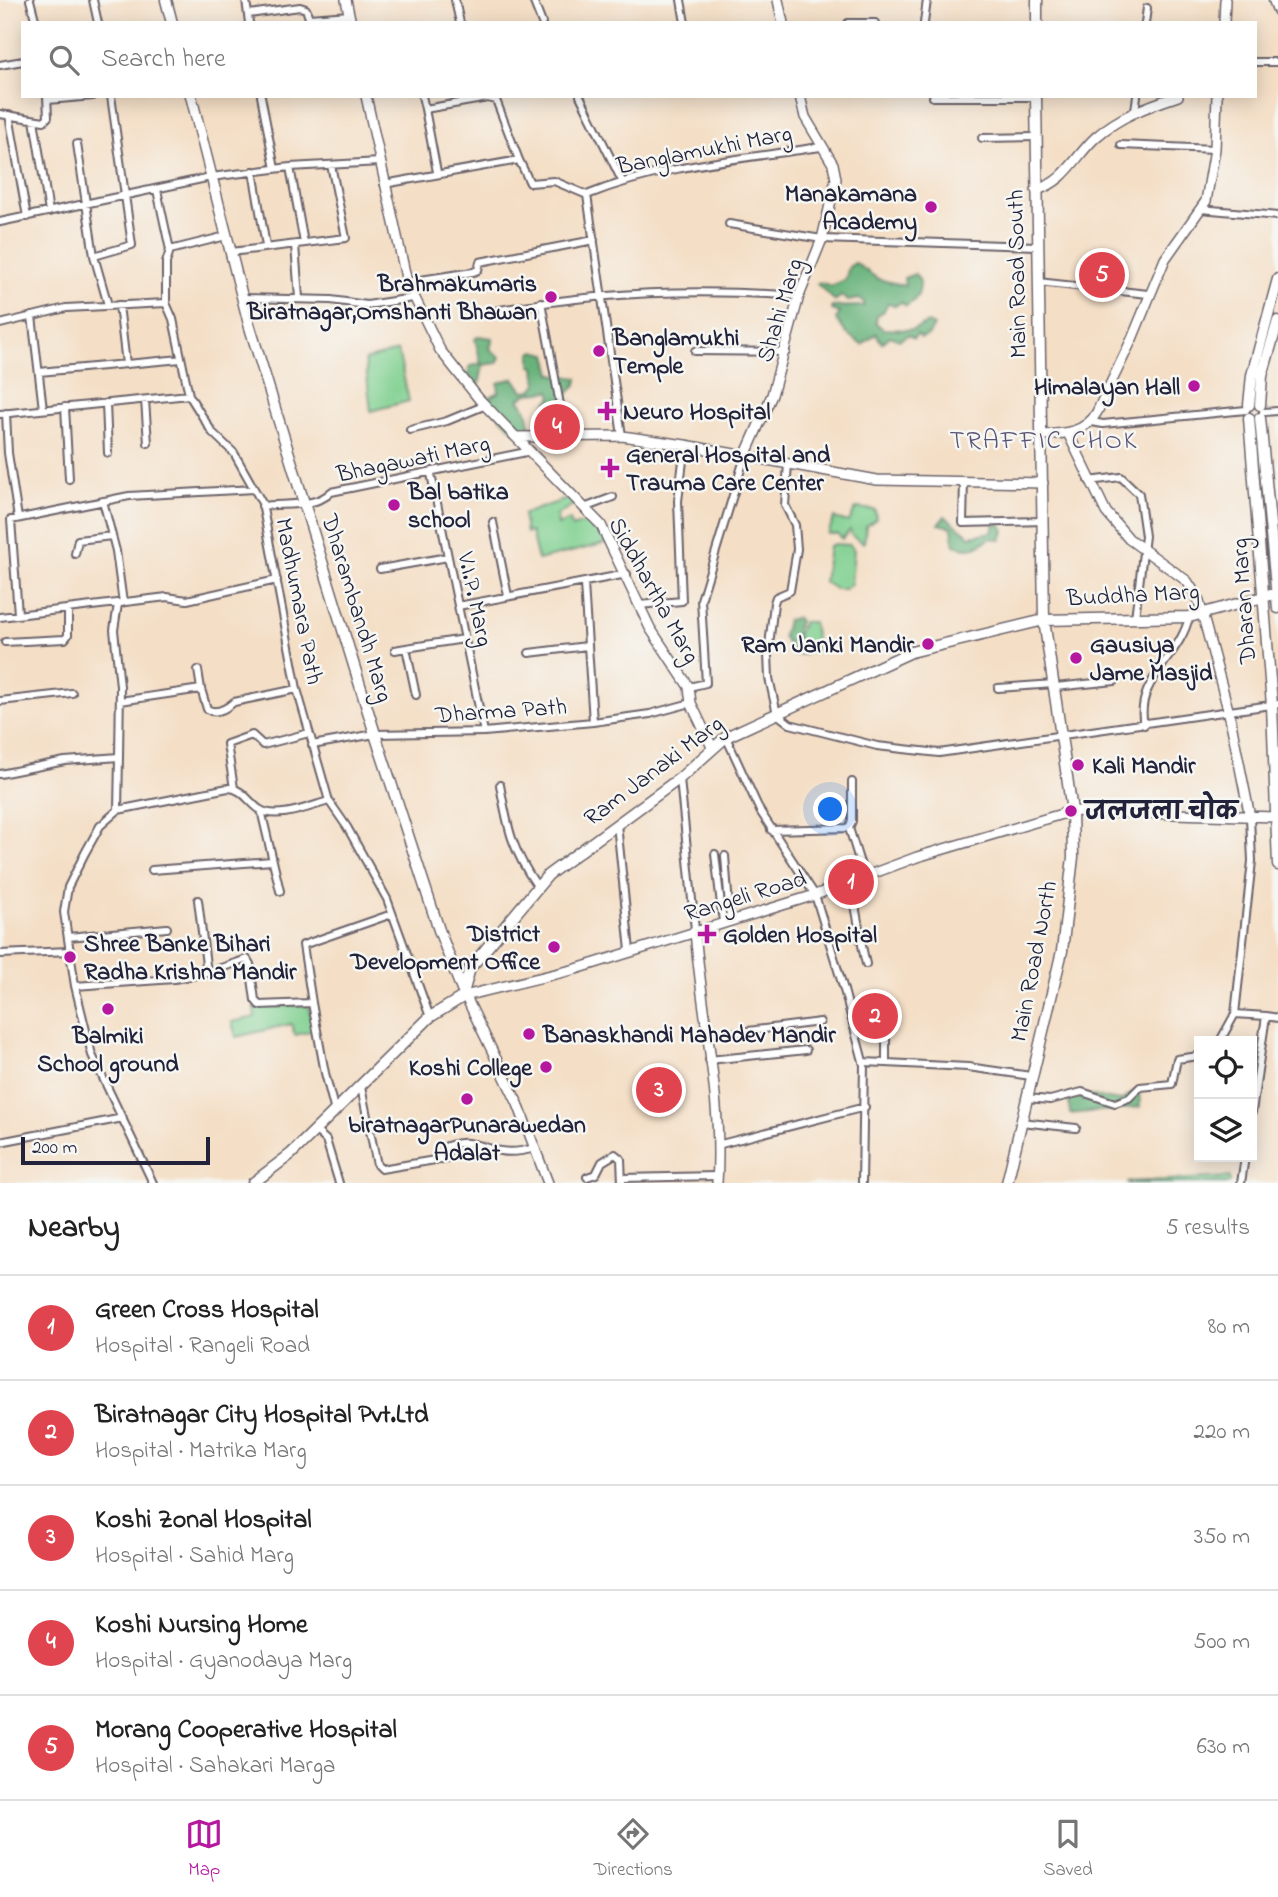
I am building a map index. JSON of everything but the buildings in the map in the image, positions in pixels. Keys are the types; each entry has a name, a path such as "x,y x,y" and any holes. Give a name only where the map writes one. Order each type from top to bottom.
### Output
{"main road":[{"path":"166,0 171,21"},
{"path":"1037,0 1037,21"},
{"path":"1274,0 1278,10"},
{"name":"Dharambandh Marg","path":"191,98 249,324 375,734 439,930 464,994"},
{"name":"Main Road South","path":"1036,98 1036,282 1044,521 1044,620"},
{"name":"Dharan Marg","path":"1278,279 1252,375 1264,597 1275,704 1278,865"},
{"path":"1254,411 1278,321"},
{"name":"Dharan Marg","path":"1254,411 1278,608"},
{"name":"Buddha Marg","path":"1044,620 1189,617 1277,594"},
{"name":"Ram Janaki Marg","path":"464,994 470,968 537,886 617,822 680,778 726,737 911,652 1044,620"},
{"name":"Main Road North","path":"1007,1183 1062,951 1073,857 1072,811 1044,620"},
{"path":"253,1183 316,1131 430,1017 464,994"}],"street":[{"path":"30,0 35,21"},
{"path":"93,0 97,21"},
{"path":"246,0 250,21"},
{"path":"249,13 300,7 306,9 309,18 350,19 346,0"},
{"path":"455,0 460,21"},
{"path":"533,0 541,21"},
{"path":"681,0 685,21"},
{"path":"778,0 783,21"},
{"path":"925,21 927,0"},
{"path":"1224,21 1225,0"},
{"path":"1145,21 1147,8"},
{"path":"0,65 21,61"},
{"path":"1257,62 1278,62"},
{"path":"0,114 46,121 48,98"},
{"path":"94,256 132,245 111,98"},
{"path":"261,98 275,169"},
{"name":"Siddhartha Marg","path":"366,98 407,282 440,349 486,405 601,525 627,574 639,605 689,687 691,703 712,747"},
{"path":"422,98 437,172"},
{"path":"425,109 476,98 492,98 498,103 530,183 554,181 587,195"},
{"path":"581,98 622,181"},
{"name":"Shahi Marg","path":"689,687 706,683 701,600 745,456 762,421 786,352 799,296 822,239 836,179 834,164 820,146 805,117 800,98"},
{"path":"1135,111 1137,98"},
{"path":"1036,190 1050,186 1069,170 1095,138 1135,111 1172,98"},
{"path":"1092,422 1132,339 1148,293 1171,248 1200,209 1211,184 1217,98"},
{"path":"9,115 27,217"},
{"path":"34,120 49,212"},
{"path":"982,138 1036,137"},
{"path":"77,144 94,256 107,305"},
{"path":"1121,145 1215,149"},
{"name":"Banglamukhi Marg","path":"622,436 587,195 622,181 663,171 820,146"},
{"path":"384,184 437,172 519,160"},
{"path":"0,222 211,177 290,167 380,162"},
{"path":"231,252 342,239 347,234 331,165"},
{"path":"290,167 304,243"},
{"path":"253,171 266,246"},
{"name":"Madhumara Path","path":"157,190 170,250 166,263 166,303 173,319 189,395 212,432 234,453 262,506 296,689 328,801 347,827 392,914 430,1017"},
{"path":"1200,209 1278,216"},
{"path":"729,224 822,239 1037,246"},
{"path":"170,250 226,236"},
{"path":"407,282 473,272 478,270 480,262 594,240"},
{"path":"295,245 299,298"},
{"path":"1036,282 1148,293"},
{"path":"485,313 541,302 601,295 721,290 799,296"},
{"path":"244,298 299,298 367,305 413,298"},
{"path":"541,302 566,437"},
{"path":"0,324 66,308 166,303"},
{"path":"119,305 126,364"},
{"path":"32,316 43,409"},
{"path":"695,351 786,352"},
{"path":"39,372 181,359"},
{"path":"18,518 3,414 189,395"},
{"path":"145,400 148,443"},
{"path":"106,403 108,453"},
{"path":"410,429 447,421 486,405"},
{"path":"65,407 69,479"},
{"path":"1041,435 1068,433 1092,422 1103,424 1278,411"},
{"path":"1068,433 1106,512 1123,534 1187,581 1205,613 1250,817 1252,861 1235,1014 1223,1036"},
{"path":"517,437 622,436 877,480 1043,483"},
{"path":"639,605 682,601 678,501 685,445"},
{"name":"Bhagawati Marg","path":"262,506 304,503 326,497 331,492 431,474 530,451"},
{"path":"788,464 785,505 795,526 797,550 794,584 790,591 776,597 769,635 769,678 778,714 790,724 877,746 939,753 1062,738 1275,704"},
{"name":"V.I.P. Marg","path":"431,474 484,732"},
{"path":"1089,481 1121,477 1139,494 1144,551 1135,618"},
{"path":"964,481 963,523 1044,521"},
{"path":"18,614 9,523 18,518 129,496 254,489"},
{"path":"584,508 612,497"},
{"path":"103,501 112,536 120,603 114,643 120,701 118,810"},
{"path":"493,522 508,596"},
{"path":"75,554 78,540 112,536"},
{"path":"380,569 448,557"},
{"path":"458,607 627,574"},
{"path":"0,617 68,611 167,597 187,600 277,580"},
{"path":"584,584 593,722"},
{"path":"5,642 65,639 68,635 68,611"},
{"path":"1144,725 1140,708 1148,688 1181,640 1189,617"},
{"path":"395,650 464,639"},
{"path":"529,653 587,646"},
{"path":"406,648 416,695"},
{"path":"198,670 207,709 212,712 226,709 234,702 296,689"},
{"path":"998,688 1115,681"},
{"path":"120,701 201,689"},
{"path":"0,701 72,693"},
{"name":"Dharma Path","path":"312,745 375,734 484,732 593,722 650,715 691,703"},
{"path":"309,733 263,745 252,736 228,744 234,788 261,810 274,813 328,801"},
{"path":"726,737 771,830 815,895 863,1062 865,1107 862,1183"},
{"path":"0,774 65,761 119,757"},
{"path":"587,1177 596,1174 601,1162 615,1154 620,1157 622,1181 717,1179 717,1145 680,778"},
{"path":"852,782 852,821 849,828 864,876"},
{"path":"500,785 516,854 537,886"},
{"path":"153,1183 92,1055 75,986 64,912 68,887 100,826 118,810 234,788"},
{"path":"261,810 280,891"},
{"name":"Rangeli Road","path":"464,994 562,972 815,895 917,857 1072,811 1277,817"},
{"path":"617,822 630,951"},
{"path":"771,830 849,828"},
{"path":"716,854 716,871 727,920"},
{"path":"725,856 727,920"},
{"path":"152,870 272,860"},
{"path":"716,871 726,870"},
{"path":"849,882 857,906 859,940 866,964"},
{"path":"198,900 207,973"},
{"path":"335,1112 325,1073 303,945 392,914"},
{"path":"68,937 167,928"},
{"path":"0,954 70,951"},
{"path":"75,986 174,979 207,973 247,959 255,1000 259,1005 312,1003"},
{"path":"464,994 518,1104 548,1183"},
{"path":"1235,1014 1278,1018"},
{"path":"1254,1099 1266,1016"},
{"path":"886,1021 886,1063"},
{"path":"706,1036 820,1022"},
{"path":"709,1060 806,1050"},
{"path":"1025,1098 1050,1100 1082,1092 1106,1103 1123,1102 1140,1087 1172,1084 1177,1059 1194,1057"},
{"path":"863,1062 968,1067 1031,1076"},
{"path":"361,1087 377,1165 381,1169 447,1158 447,1146 458,1143 477,1142 500,1151 535,1149"},
{"path":"717,1145 865,1107"},
{"path":"0,1142 123,1118"},
{"path":"1021,1122 1076,1128"},
{"path":"316,1131 326,1140 339,1183"},
{"path":"1241,1183 1244,1162"}],"green space":[{"path":"855,263 878,279 905,286 904,278 915,274 920,281 915,299 906,306 901,302 895,306 888,303 883,312 877,315 876,323 883,329 912,330 928,323 934,326 929,335 921,338 917,334 914,338 908,335 899,340 890,336 882,343 876,334 862,345 846,333 836,319 840,313 832,310 832,307 864,306 864,302 859,299 848,301 841,296 835,301 817,284 820,282 831,286 845,280 849,267"},
{"path":"479,336 493,338 490,349 500,357 497,363 483,365 479,386 468,380 469,367 481,363 475,339"},
{"path":"398,351 409,401 371,411 365,360"},
{"path":"535,351 547,354 552,374 578,378 578,381 551,410 545,405 552,397 550,391 531,393 519,399 530,422 530,432 523,434 515,432 488,404 488,398 499,392 498,383 514,378 523,391 532,390 537,384 535,367 531,366 531,354"},
{"path":"570,498 576,503 557,515 558,525 570,520 572,527 592,520 607,543 538,560 531,532 526,533 523,514"},
{"path":"856,508 875,510 876,519 866,526 864,543 852,536 850,530 842,539 838,534 828,534 834,518 849,522"},
{"path":"945,516 970,536 992,532 995,524 1000,523 1004,531 1001,540 991,538 970,548 954,545 952,527 939,524"},
{"path":"850,545 854,550 851,584 845,589 835,589 824,582 829,546"},
{"path":"796,618 799,621 795,636 808,648 804,654 793,655 783,636 787,620"},
{"path":"803,622 813,622 817,651 811,652 797,636"},
{"path":"309,1005 313,1031 295,1035 291,1024 236,1037 232,1022 255,1017 254,1007"},
{"path":"1139,1089 1140,1107 1070,1114 1068,1094 1077,1093 1120,1101"},
{"path":"1230,1177 1230,1183 1127,1183 1127,1182"}],"place":[{"name":"Manakamana Academy","path":"931,207"},
{"name":"Morang Cooperative Hospital","path":"1102,275"},
{"name":"Brahmakumaris Biratnagar,Omshanti Bhawan","path":"551,297"},
{"name":"Banglamukhi Temple","path":"599,351"},
{"name":"Himalayan Hall","path":"1194,386"},
{"name":"Neuro Hospital","path":"607,411"},
{"name":"Koshi Nursing Home","path":"557,427"},
{"name":"General Hospital and Trauma Care Center","path":"610,468"},
{"name":"Bal batika school","path":"394,505"},
{"name":"Ram Janki Mandir","path":"928,644"},
{"name":"Gausiya Jame Masjid","path":"1076,658"},
{"name":"Kali Mandir","path":"1078,765"},
{"name":"जलजला चोक","path":"1071,811"},
{"name":"Green Cross Hospital","path":"851,882"},
{"name":"Golden Hospital","path":"707,934"},
{"name":"District Development Office","path":"554,947"},
{"name":"Shree Banke Bihari Radha Krishna Mandir","path":"70,957"},
{"name":"Balmiki School ground","path":"108,1009"},
{"name":"Biratnagar City Hospital Pvt.Ltd","path":"875,1016"},
{"name":"Banaskhandi Mahadev Mandir","path":"529,1034"},
{"name":"Koshi College","path":"546,1067"},
{"name":"Koshi Zonal Hospital","path":"659,1090"},
{"name":"biratnagarPunarawedan Adalat","path":"467,1099"}],"district":[{"name":"TRAFFIC CHOK","path":"1044,439"}]}
